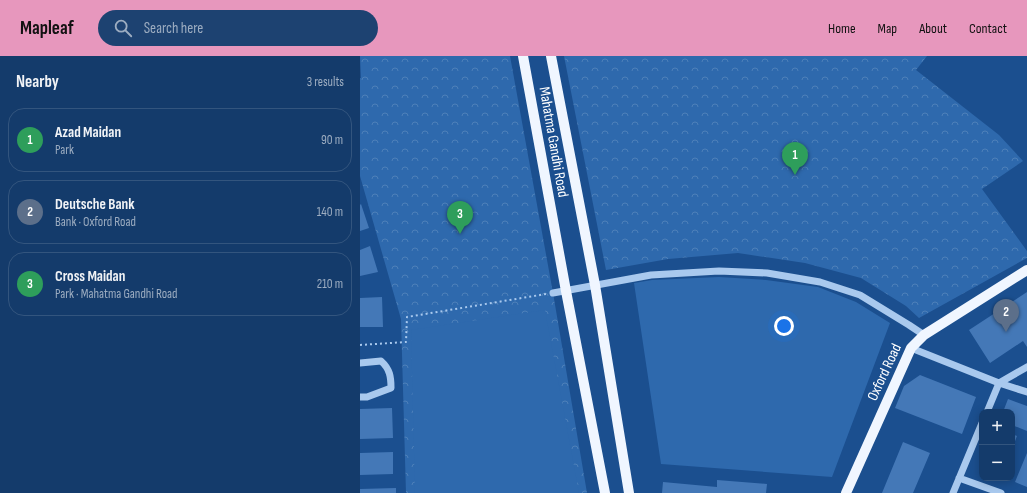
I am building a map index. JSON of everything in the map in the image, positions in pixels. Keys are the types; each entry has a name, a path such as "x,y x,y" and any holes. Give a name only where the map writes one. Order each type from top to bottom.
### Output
{"main road":[{"name":"Mahatma Gandhi Road","path":"523,56 605,493"},
{"path":"551,56 596,285 629,493"},
{"name":"Oxford Road","path":"846,493 911,348 924,335 1027,270"}],"street":[{"path":"553,293 651,275 719,271 767,274 820,282 860,296 924,335"},
{"path":"911,348 999,383 1027,392"},
{"path":"360,363 381,361 386,366 391,377 391,388 367,397 360,397"},
{"path":"988,409 999,383 1027,367"},
{"path":"953,493 979,431"},
{"path":"959,478 1001,493"}],"path":[{"path":"360,345 406,342 407,317 553,293"}],"green space":[{"path":"360,56 510,56 553,293 587,493 406,493 401,319 360,176"},
{"path":"564,56 927,56 916,70 999,135 1023,161 982,189 1027,251 1027,258 919,318 906,306 861,278 805,263 738,253 668,259 606,270"},
{"path":"719,277 766,280 818,287 856,302 890,323 832,477 661,464 634,283 652,280"},
{"path":"545,310 579,493 415,493 411,330"}],"building":[{"path":"361,204 369,228 360,231 360,205"},
{"path":"370,246 378,272 360,276 360,250"},
{"path":"1027,292 1027,347 1023,341 990,363 969,330"},
{"path":"382,297 383,327 360,327 360,298"},
{"path":"920,375 976,397 962,434 895,408 904,386"},
{"path":"1008,399 1027,406 1027,431 1015,426 1015,409 1004,409"},
{"path":"392,408 393,438 360,439 360,409"},
{"path":"903,442 930,453 913,493 882,493"},
{"path":"393,452 393,474 360,475 360,453"},
{"path":"1027,453 1027,487 1015,482"},
{"path":"717,480 767,484 766,493 662,493 663,482 717,487"},
{"path":"396,488 396,493 360,493 360,489"}],"place":[{"name":"Azad Maidan","path":"795,175"},
{"name":"Cross Maidan","path":"460,234"},
{"name":"Deutsche Bank","path":"1006,332"}]}
